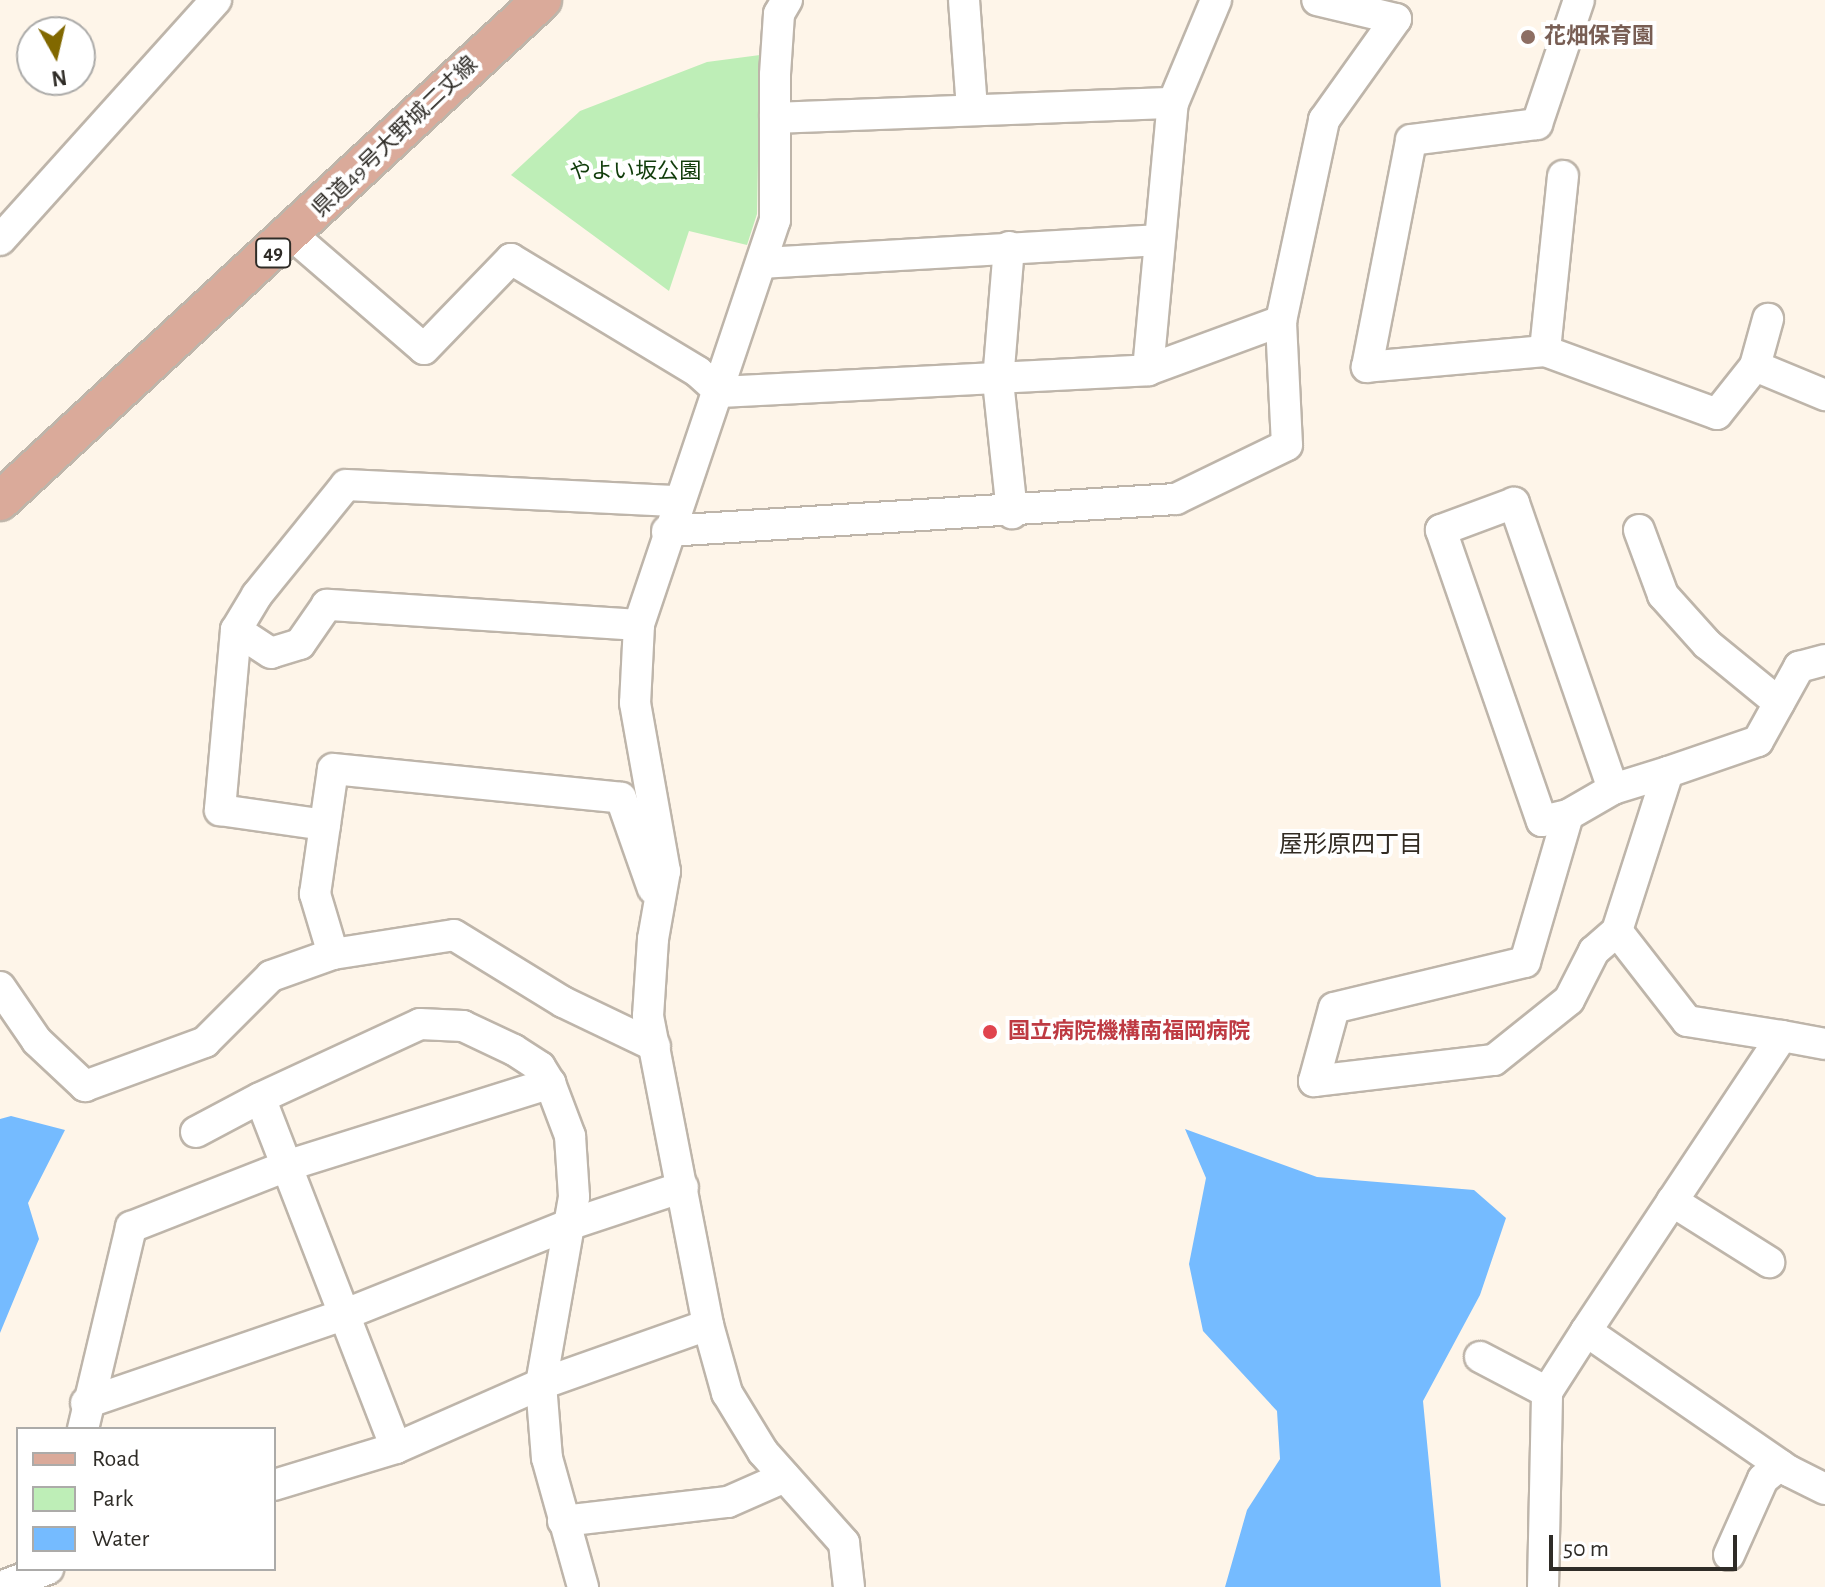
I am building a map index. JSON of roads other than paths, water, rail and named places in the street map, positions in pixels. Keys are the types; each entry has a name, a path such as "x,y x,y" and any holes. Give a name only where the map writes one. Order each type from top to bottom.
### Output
{"main road":[{"name":"県道49号大野城二丈線","path":"0,501 292,235 542,0"}],"street":[{"path":"0,240 216,0"},
{"path":"787,0 779,14 775,220 762,263 745,300 720,392 667,531 639,625 635,703 665,871 648,1016 708,1325 727,1393 763,1452 844,1543 849,1587"},
{"path":"964,0 972,108"},
{"path":"1148,370 1173,103 1216,0"},
{"path":"667,531 1012,513 1176,499 1287,445 1281,321 1324,120 1396,19 1317,0"},
{"path":"1579,0 1537,124 1411,140 1367,367 1545,351 1717,414 1755,366 1768,319"},
{"path":"775,118 972,108 1173,103"},
{"path":"1545,351 1563,176"},
{"path":"292,235 424,349 511,259 698,372 720,392 998,381 1148,370 1281,321"},
{"path":"762,263 1158,240"},
{"path":"1009,247 998,381 1012,513"},
{"path":"1755,366 1825,395"},
{"path":"325,825 220,810 236,630 257,595 346,485 679,501"},
{"path":"1613,789 1514,503 1441,530 1542,821 1568,815 1613,789 1758,741 1799,667 1825,660"},
{"path":"1639,530 1663,595 1707,644 1779,703"},
{"path":"236,630 271,653 300,644 327,605 639,625"},
{"path":"333,954 315,894 333,769 621,798 659,906"},
{"path":"1568,815 1525,962 1334,1008 1314,1081 1494,1060 1569,1000 1594,951 1617,931 1668,772"},
{"path":"1617,931 1687,1021 1825,1044"},
{"path":"0,987 37,1041 85,1086 205,1042 271,976 333,954 454,935 563,1002 655,1046"},
{"path":"196,1132 260,1098 420,1024 463,1026 514,1050 540,1067 550,1083 570,1136 574,1197 541,1384 547,1458 583,1587"},
{"path":"1543,1587 1547,1392 1782,1036"},
{"path":"84,1416 131,1227 289,1165 550,1083"},
{"path":"260,1098 289,1165 343,1315 396,1448"},
{"path":"84,1416 568,1225 683,1187"},
{"path":"1672,1201 1769,1262"},
{"path":"276,1484 396,1448 541,1384 708,1325"},
{"path":"1586,1331 1780,1465 1825,1489"},
{"path":"1480,1357 1547,1392"},
{"path":"1729,1555 1763,1479 1780,1465"},
{"path":"563,1521 728,1502 785,1477"},
{"path":"8,1584 43,1571"}],"water":[{"path":"11,1116 65,1130 28,1203 39,1239 0,1333 0,1119"},
{"path":"1185,1129 1317,1177 1474,1190 1506,1218 1480,1295 1423,1401 1441,1587 1225,1587 1247,1510 1280,1459 1277,1411 1203,1331 1189,1264 1206,1178"}],"place":[{"name":"花畑保育園","path":"1528,37"},
{"name":"国立病院機構南福岡病院","path":"990,1032"}],"district":[{"name":"屋形原四丁目","path":"1351,846"}],"park label":[{"name":"やよい坂公園","path":"635,172"}]}
